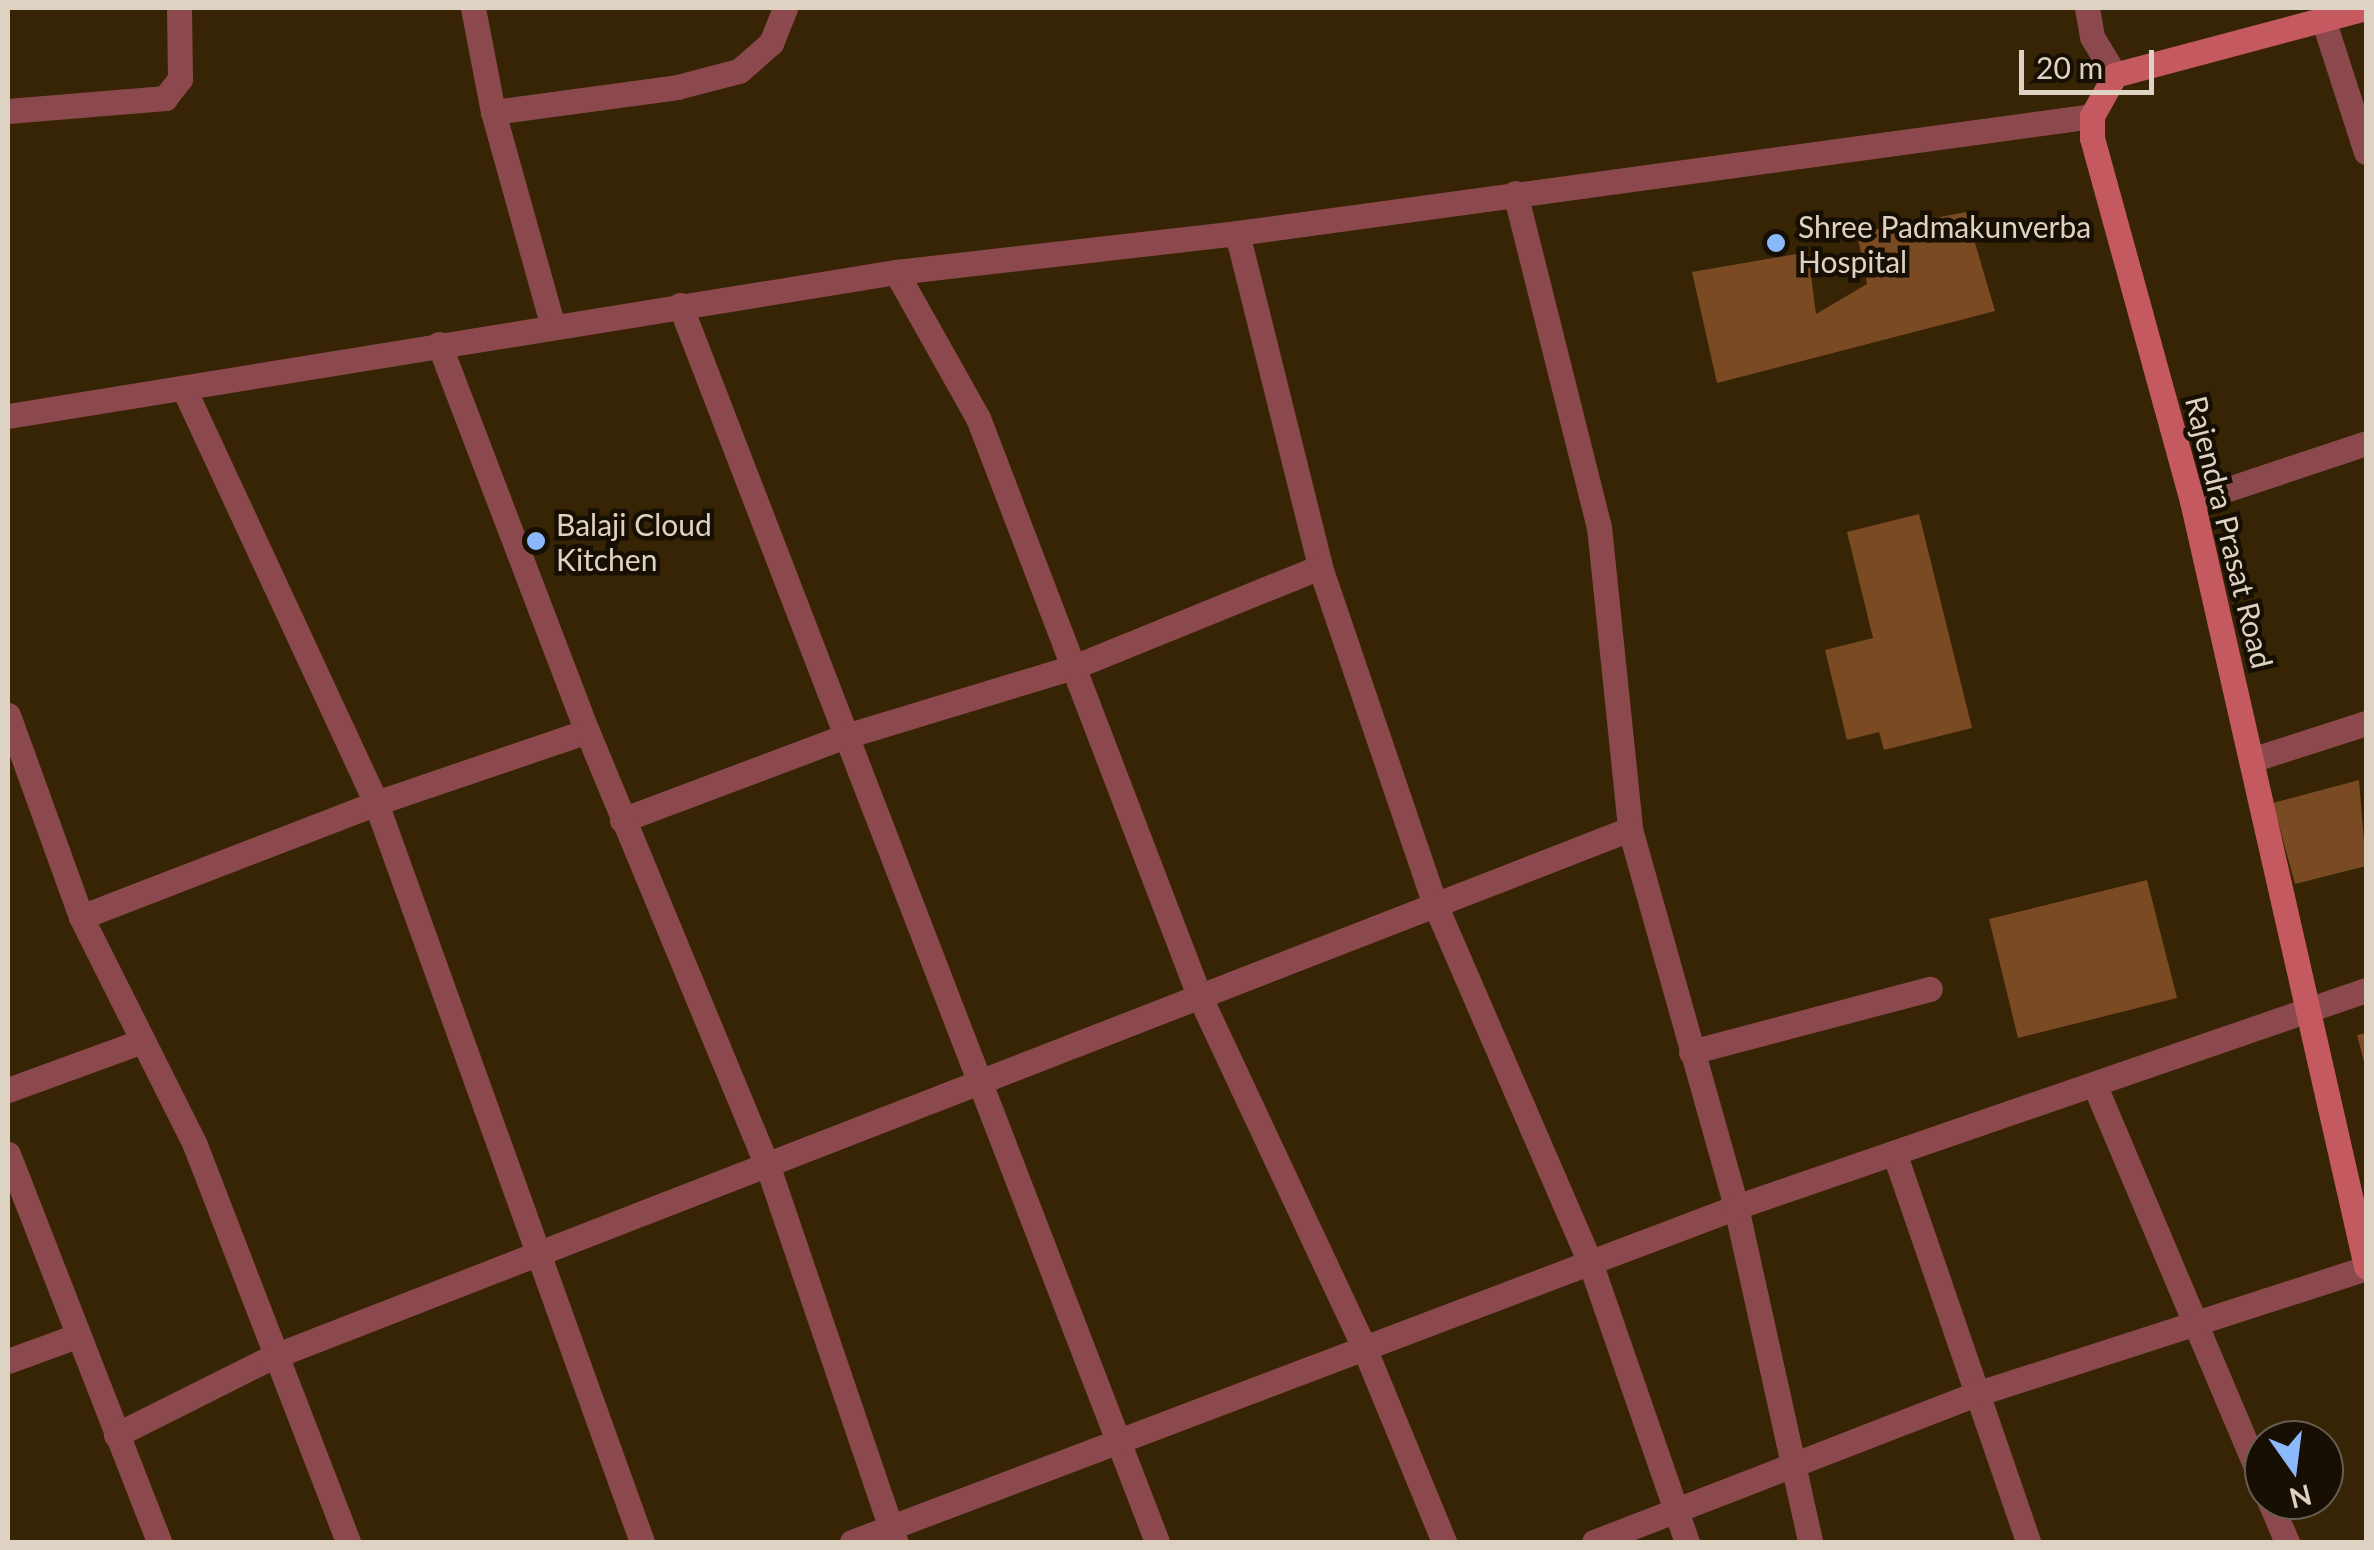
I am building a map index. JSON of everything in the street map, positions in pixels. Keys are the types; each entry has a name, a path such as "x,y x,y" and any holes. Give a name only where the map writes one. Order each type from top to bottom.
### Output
{"street":[{"path":"8,110 165,98 180,79 180,8"},
{"path":"473,8 493,112 552,324"},
{"path":"493,112 677,87 739,71 770,43 785,8"},
{"path":"2087,8 2092,37 2115,75"},
{"path":"8,416 184,390 552,324 896,272 1237,233 2092,116 2115,75 2366,8"},
{"path":"2323,19 2366,152"},
{"name":"Rajendra Prasat Road","path":"2092,116 2092,138 2192,501 2366,1267"},
{"path":"1515,193 1599,527 1630,829 1736,1207 1810,1542"},
{"path":"1237,233 1320,568 1434,902 1591,1264 1687,1542"},
{"path":"896,272 978,418 1198,993 1365,1350 1444,1542"},
{"path":"680,305 1157,1542"},
{"path":"440,344 622,820 768,1167 893,1535"},
{"path":"184,390 376,803 642,1542"},
{"path":"2192,501 2366,443"},
{"path":"622,820 846,736 1076,666 1320,568"},
{"path":"8,714 81,917 140,1042 195,1145 272,1356 348,1542"},
{"path":"2251,760 2366,723"},
{"path":"81,917 376,803 587,731"},
{"path":"116,1435 272,1356 768,1167 1198,993 1630,829"},
{"path":"1691,1052 1930,989"},
{"path":"852,1542 893,1535 1119,1442 1736,1207 1894,1156 2366,990"},
{"path":"8,1090 140,1042"},
{"path":"2096,1086 2244,1439"},
{"path":"8,1154 74,1337 160,1542"},
{"path":"1894,1156 2028,1542"},
{"path":"1594,1542 1976,1394 2366,1267"},
{"path":"8,1361 74,1337"}],"building":[{"path":"1966,212 1995,311 1717,383 1692,272 1808,252 1816,314 1867,284 1857,233"},
{"path":"1919,514 1972,728 1884,750 1879,732 1847,740 1825,650 1873,638 1847,532"},
{"path":"2359,780 2366,866 2295,884 2273,803"},
{"path":"2147,880 2177,998 2018,1038 1989,919"},
{"path":"2366,1033 2366,1065 2365,1065 2357,1035"}],"place":[{"name":"Shree Padmakunverba Hospital","path":"1776,243"},
{"name":"Balaji Cloud Kitchen","path":"536,541"}]}
